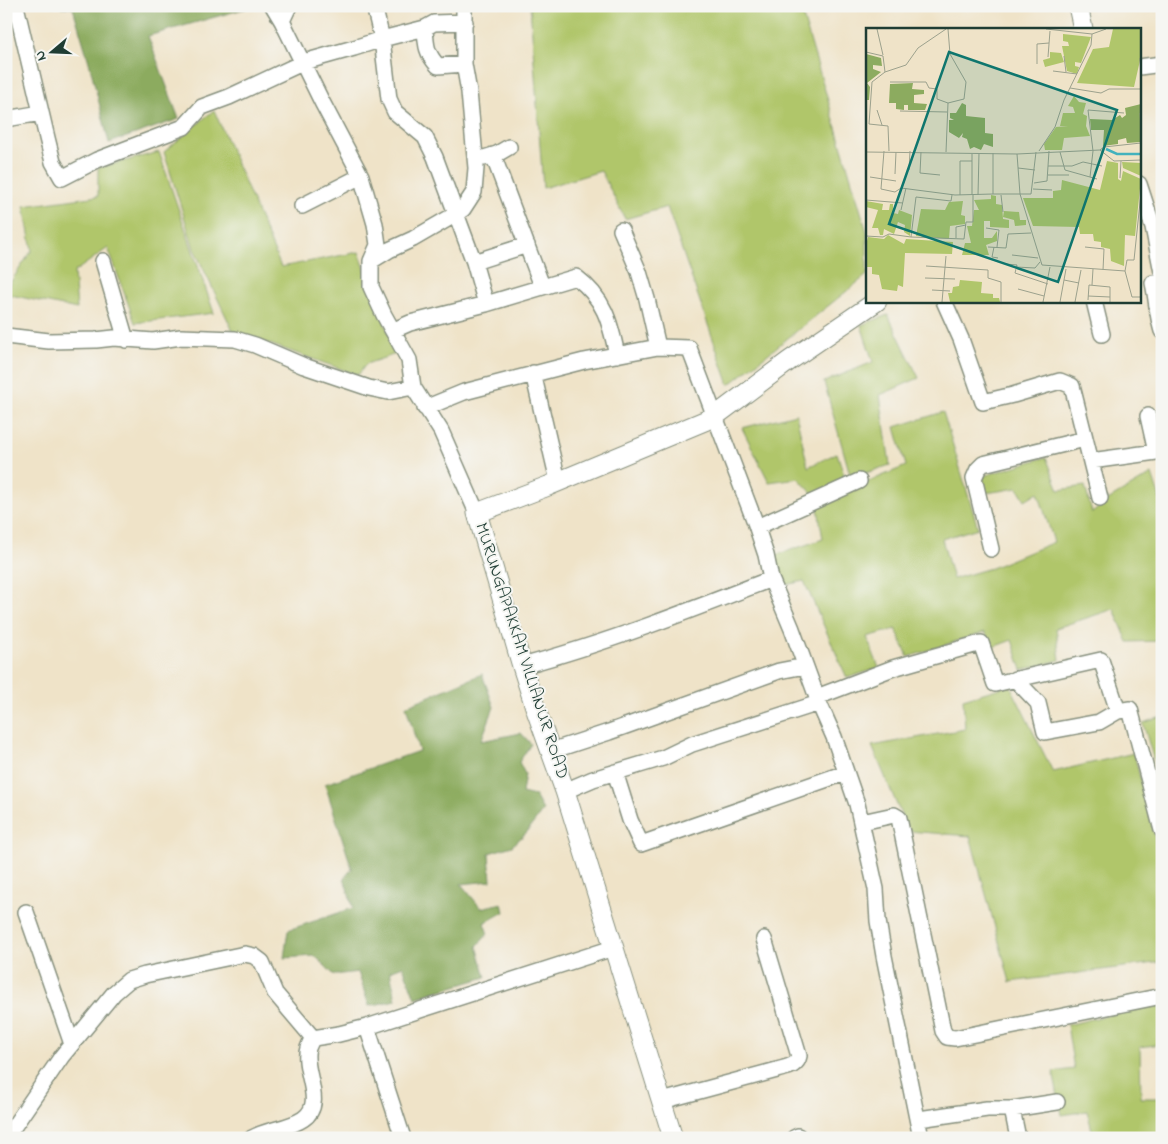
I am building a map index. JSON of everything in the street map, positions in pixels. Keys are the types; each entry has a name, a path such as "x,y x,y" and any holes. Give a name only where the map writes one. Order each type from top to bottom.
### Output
{"main road":[{"path":"1078,6 1083,28"},
{"name":"MURUNGAPAKKAM VILLIANUR ROAD","path":"674,1138 566,791 522,666 477,512 714,417 789,361 876,302"}],"street":[{"path":"16,6 54,162 62,178 112,154 184,127 202,107 230,97 304,62 425,28 434,23 465,22"},
{"path":"273,6 304,62 322,102 361,176 375,224 378,245 371,261 371,286 384,315 409,360 413,387 441,431 477,512"},
{"path":"282,21 289,6"},
{"path":"374,6 382,39 389,99 395,112 425,137 435,157 474,262 486,304"},
{"path":"371,261 413,239 463,209 474,192 475,160 469,92 464,64 464,6"},
{"path":"425,28 429,56 438,66 464,64"},
{"path":"1140,67 1162,64"},
{"path":"6,119 41,113"},
{"path":"475,160 493,156 509,147"},
{"path":"493,156 542,286"},
{"path":"302,206 361,176"},
{"path":"1140,187 1153,227 1162,272"},
{"path":"621,230 647,299 658,348"},
{"path":"474,262 527,245"},
{"path":"103,261 126,340"},
{"path":"394,330 410,323 486,304 576,277 590,288 605,310 613,334 617,355"},
{"path":"1162,284 1153,284 1157,301 1157,316 1162,331"},
{"path":"944,302 961,339 983,402 1060,381 1072,386 1100,498"},
{"path":"1094,302 1102,334"},
{"path":"6,336 49,341 114,338 153,341 181,337 234,339 255,345 304,366 369,388 388,392 413,387"},
{"path":"425,408 464,392 584,361 658,348 689,348 757,527 771,579 834,737 857,804 876,889 878,921 884,956 921,1138"},
{"path":"533,373 558,481"},
{"path":"1091,461 1156,452 1148,416"},
{"path":"991,549 974,478 978,469 983,464 1085,439"},
{"path":"757,527 859,481"},
{"path":"522,666 650,626 771,579"},
{"path":"566,791 593,779 663,758 692,744 818,700 893,668 981,643 995,684 1101,660 1118,712"},
{"path":"551,751 609,732 779,670 805,666"},
{"path":"1015,679 1038,703 1046,732 1098,722 1118,712 1130,709 1162,830"},
{"path":"615,772 630,820 641,844 846,773"},
{"path":"862,822 894,815 899,818 943,1031 947,1037 955,1038 1162,996"},
{"path":"26,912 72,1044"},
{"path":"662,1102 794,1065 797,1062 799,1056 764,939"},
{"path":"313,1038 367,1027 614,948"},
{"path":"6,1134 10,1132 72,1044 114,993 129,980 245,954 254,956 262,962 275,993 313,1038"},
{"path":"367,1027 403,1138"},
{"path":"252,1138 288,1126 308,1115 314,1102 307,1058 308,1048 313,1038"},
{"path":"918,1119 1057,1102"},
{"path":"1012,1109 1018,1138"}],"green space":[{"path":"53,6 246,6 247,8 148,36 179,119 109,143 89,62 73,8"},
{"path":"530,6 800,6 866,229 866,276 729,385 667,207 625,219 601,171 543,188"},
{"path":"214,110 281,267 359,252 396,354 366,364 358,375 233,331 194,249 164,152"},
{"path":"159,152 214,313 135,323 108,248 74,272 77,309 6,294 6,289 32,250 24,206 98,196 98,168"},
{"path":"888,315 919,378 880,395 890,465 851,478 824,382 873,362 861,325"},
{"path":"943,412 978,528 942,539 953,579 991,568 1054,542 1038,492 1025,500 1018,488 986,493 983,476 1046,457 1059,490 1085,486 1092,513 1111,498 1152,474 1162,505 1162,641 1128,642 1114,609 1056,628 1060,660 1022,670 1012,640 993,647 985,632 908,657 896,629 867,637 879,668 847,678 804,581 780,586 773,556 823,539 817,503 906,466 895,427"},
{"path":"796,414 808,467 837,453 846,481 813,494 798,478 769,482 742,428"},
{"path":"482,674 494,707 481,741 521,733 531,744 519,762 525,774 522,793 535,796 543,810 527,832 512,846 489,853 491,881 461,884 481,908 502,903 504,912 484,923 488,934 477,946 486,977 415,998 403,966 390,971 396,1000 369,1006 358,972 334,975 315,956 284,958 288,930 353,908 344,878 352,869 325,784 419,751 406,706"},
{"path":"1010,685 1053,772 1134,753 1162,866 1162,962 1010,982 970,836 908,831 872,746 965,729 963,699"},
{"path":"1162,717 1162,789 1143,723"},
{"path":"1162,1002 1162,1044 1140,1047 1141,1098 1162,1098 1162,1138 1094,1138 1087,1111 1062,1115 1053,1072 1074,1069 1067,1025"}]}
